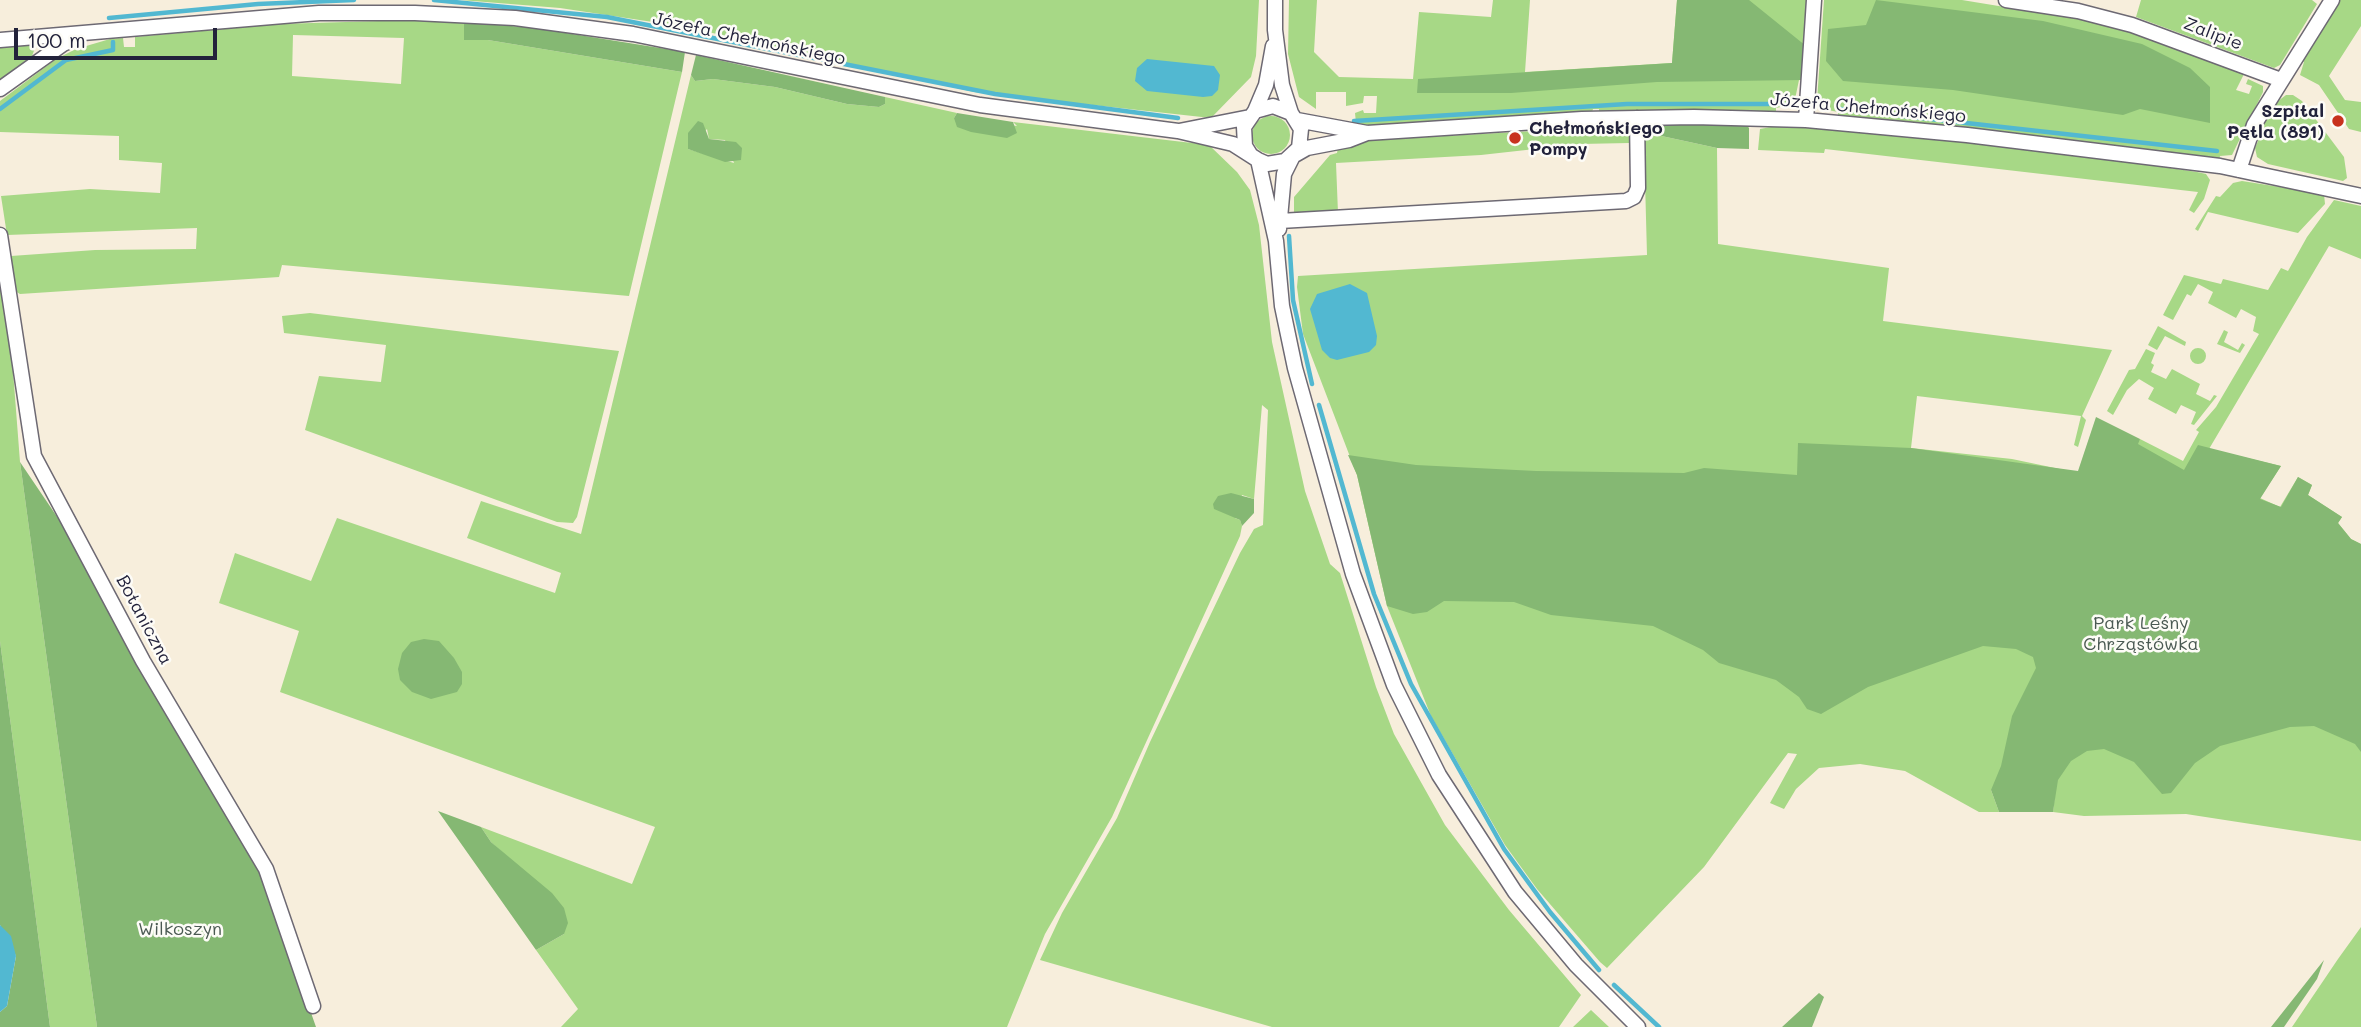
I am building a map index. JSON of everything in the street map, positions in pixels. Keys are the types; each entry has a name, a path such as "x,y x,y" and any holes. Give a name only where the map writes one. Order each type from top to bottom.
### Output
{"street":[{"path":"1275,0 1275,30 1282,85 1301,139 1284,174 1276,240"},
{"path":"1805,120 1814,0"},
{"name":"Zalipie","path":"2006,0 2078,11 2132,25 2281,80"},
{"path":"2239,170 2254,125 2332,0"},
{"name":"Józefa Chełmońskiego","path":"0,40 319,13 415,13 515,18 633,34 980,105 1178,131 1233,144 1254,157"},
{"path":"1275,30 1266,85 1243,136 1254,157 1276,240 1282,306 1303,398 1353,574 1394,685 1439,775 1515,892 1576,965 1638,1027"},
{"name":"Józefa Chełmońskiego","path":"0,89 63,44 100,32"},
{"path":"1253,114 1273,106 1294,116"},
{"name":"Józefa Chełmońskiego","path":"1178,131 1253,114"},
{"name":"Józefa Chełmońskiego","path":"1294,116 1367,133 1637,118 1805,120 1955,134 2239,170 2361,196"},
{"path":"1280,221 1626,201 1634,197 1638,188 1637,118"},
{"name":"Józefa Chełmońskiego","path":"1293,156 1307,148 1349,141 1367,133"},
{"path":"1254,157 1276,164 1293,156"},
{"name":"Botaniczna","path":"0,235 34,456 52,496 143,661 266,869 313,1006"}],"green space":[{"path":"461,0 1259,0 1256,56 1251,77 1211,118 974,92 686,27 560,8"},
{"path":"1289,0 1317,0 1314,52 1339,77 1413,79 1419,12 1491,17 1493,0 1530,0 1525,72 1672,63 1677,0 1806,0 1810,3 1803,80 1799,80 1794,104 1776,108 1776,112 1599,112 1599,109 1593,109 1592,112 1363,127 1356,123 1355,113 1363,110 1364,113 1376,113 1377,96 1364,96 1363,103 1346,106 1346,92 1316,92 1316,109 1299,97 1288,54"},
{"path":"1677,0 1749,0 1806,46 1803,80 1657,82 1511,93 1417,93 1418,79 1672,63"},
{"path":"1824,0 1962,0 2090,21 2142,34 2245,72 2236,90 2249,94 2252,86 2246,84 2248,79 2263,86 2263,92 2232,155 2220,156 2219,160 1838,116 1838,112 1823,109 1817,101"},
{"path":"1876,0 2043,21 2142,44 2190,68 2210,87 2210,123 2140,109 2123,115 1953,90 1843,81 1826,61 1828,29 1866,25"},
{"path":"2141,0 2312,0 2317,4 2280,65 2274,68 2136,17"},
{"path":"2338,0 2361,0 2361,26 2329,76 2345,100 2361,102 2361,132 2349,129 2319,85 2300,75 2304,62 2301,60"},
{"path":"412,20 464,22 464,40 488,40 682,72 629,296 282,265 279,277 20,294 15,291 11,256 95,250 196,249 197,228 7,235 1,196 90,189 160,193 162,163 119,160 119,136 0,132 0,101 56,59 76,49 110,39 123,38 124,47 135,47 135,37 279,24","holes":["293,35 404,38 401,84 292,76"]},
{"path":"464,22 535,28 685,52 682,72 488,40 464,40"},
{"path":"31,45 35,48 32,56 0,80 0,48"},
{"path":"696,55 885,97 885,104 879,107 847,104 775,87 713,79 695,81 691,75"},
{"path":"691,75 695,81 713,79 775,87 847,104 879,107 885,104 885,97 957,113 954,118 1017,126 1013,122 1209,145 1237,172 1250,190 1259,225 1272,342 1305,491 1330,564 1340,573 1376,687 1394,734 1445,825 1509,910 1581,995 1559,1027 1272,1027 1040,960 1062,913 1117,818 1240,553 1254,529 1263,525 1268,410 1262,405 1254,499 1242,495 1235,518 1240,520 1242,526 1240,536 1112,817 1045,934 1007,1027 561,1027 578,1009 536,950 564,934 516,865 491,842 481,827 632,884 655,827 280,692 299,631 219,603 235,553 311,581 337,518 555,593 561,573 467,538 481,501 581,534","holes":["707,129 709,139 725,140 734,163 688,149"]},
{"path":"2286,95 2293,95 2302,101 2344,157 2347,178 2343,181 2268,164 2257,157 2255,148 2261,134 2258,132 2273,105"},
{"path":"957,113 1013,122 1017,133 1007,138 971,132 957,127 954,118"},
{"path":"1271,116 1285,121 1290,135 1285,149 1271,154 1257,149 1252,135 1257,121"},
{"path":"698,121 703,123 709,139 736,142 742,148 741,160 725,162 688,149 688,133"},
{"path":"1659,123 1745,123 1749,128 1749,149 1717,148 1657,135 1652,126"},
{"path":"1623,126 1629,129 1629,143 1580,144 1481,155 1336,163 1338,213 1294,215 1294,197 1330,155 1337,153 1339,142"},
{"path":"1652,126 1657,135 1717,148 1718,244 1889,268 1883,321 2112,350 2082,416 2086,420 2078,447 2074,445 2081,416 1917,396 1911,448 2012,459 2079,473 2140,439 2183,461 2199,432 2196,430 2216,407 2259,334 2253,331 2256,317 2241,309 2236,318 2208,303 2213,292 2198,284 2191,296 2187,294 2173,320 2163,315 2184,275 2221,284 2223,279 2268,290 2281,268 2288,271 2307,237 2334,200 2361,206 2361,259 2329,246 2209,449 2281,466 2260,498 2280,507 2298,477 2312,485 2308,495 2342,517 2338,523 2351,539 2361,544 2361,841 2186,814 2084,816 2053,812 2055,794 1991,790 1999,812 1979,812 1905,771 1860,764 1819,768 1796,789 1784,809 1770,803 1797,754 1788,753 1704,867 1607,968 1600,962 1537,889 1505,845 1431,716 1387,606 1357,475 1303,334 1297,287 1298,276 1647,255 1644,144 1645,133"},
{"path":"1776,126 1904,135 2095,157 2197,172 2206,174 2210,180 2204,199 2194,213 2189,210 2198,192 1825,149 1824,153 1758,150 1760,129"},
{"path":"2242,181 2324,194 2325,204 2298,233 2208,212 2198,231 2195,229 2216,196 2220,197 2233,183"},
{"path":"0,274 9,319 20,462 97,1027 50,1027 0,641"},
{"path":"310,313 619,351 577,517 573,523 557,522 305,430 319,376 381,382 386,345 284,333 282,316"},
{"path":"2158,326 2186,342 2185,346 2165,336 2157,350 2148,345"},
{"path":"2224,330 2228,332 2224,342 2238,350 2242,343 2245,345 2240,353 2217,344"},
{"path":"2195,348 2201,348 2206,356 2204,362 2195,364 2190,359 2190,353"},
{"path":"2146,349 2155,353 2151,372 2166,379 2172,369 2200,384 2196,394 2210,401 2214,395 2217,396 2194,425 2191,424 2196,412 2181,405 2176,414 2148,399 2154,388 2139,379 2127,390 2113,415 2107,411 2129,370 2135,369"},
{"name":"Park Leśny Chrząstówka","path":"2096,417 2140,439 2138,444 2184,470 2198,445 2281,466 2260,499 2281,507 2298,477 2312,485 2308,495 2342,517 2338,523 2351,539 2361,544 2361,752 2355,744 2314,726 2290,727 2220,746 2195,763 2171,793 2162,794 2134,762 2104,749 2087,751 2071,761 2058,780 2053,812 1999,812 1991,790 2001,766 2012,716 2036,668 2033,657 2016,649 1983,646 1868,687 1821,714 1807,709 1799,697 1776,680 1719,663 1703,650 1653,626 1551,615 1514,602 1444,601 1427,612 1413,614 1387,606 1357,475 1348,455 1416,465 1536,471 1684,473 1704,468 1797,475 1798,443 1911,448 2078,471"},
{"name":"Wilkoszyn","path":"20,462 64,527 261,871 316,1027 97,1027"},
{"path":"1231,493 1254,499 1254,513 1242,526 1240,520 1214,509 1213,504 1218,496"},
{"path":"424,639 439,641 454,658 462,672 462,684 457,692 431,699 412,692 400,680 398,669 402,653 411,642"},
{"path":"0,641 50,1027 0,1027 0,1012 7,1006 16,956 0,925"},
{"path":"438,811 481,827 491,842 552,893 564,908 568,923 564,934 536,950"},
{"path":"2361,927 2361,1027 2292,1027 2338,959"},
{"path":"2324,960 2317,979 2284,1027 2271,1027"},
{"path":"1819,993 1824,997 1812,1027 1782,1027"},
{"path":"1591,1010 1609,1027 1573,1027"}],"water":[{"path":"1147,59 1214,66 1220,75 1218,90 1212,96 1203,97 1147,91 1135,81 1137,68"},
{"path":"1350,284 1367,293 1377,336 1376,345 1369,352 1337,360 1330,358 1322,350 1310,309 1317,294"},
{"path":"0,925 11,936 16,956 7,1006 0,1012"}],"waterway":[{"path":"109,18 258,4 354,0"},
{"path":"434,0 607,17 995,94 1178,118"},
{"path":"0,109 66,60 113,50 113,42"},
{"path":"1354,121 1627,104 1769,104"},
{"path":"1841,109 2217,151"},
{"path":"1289,236 1293,300 1312,384"},
{"path":"1319,405 1374,594 1411,684 1504,849 1550,912 1599,970"},
{"path":"1614,985 1659,1027"}],"place":[{"name":"Szpital Pętla (891)","path":"2338,121"},
{"name":"Chełmońskiego Pompy","path":"1515,138"}]}
